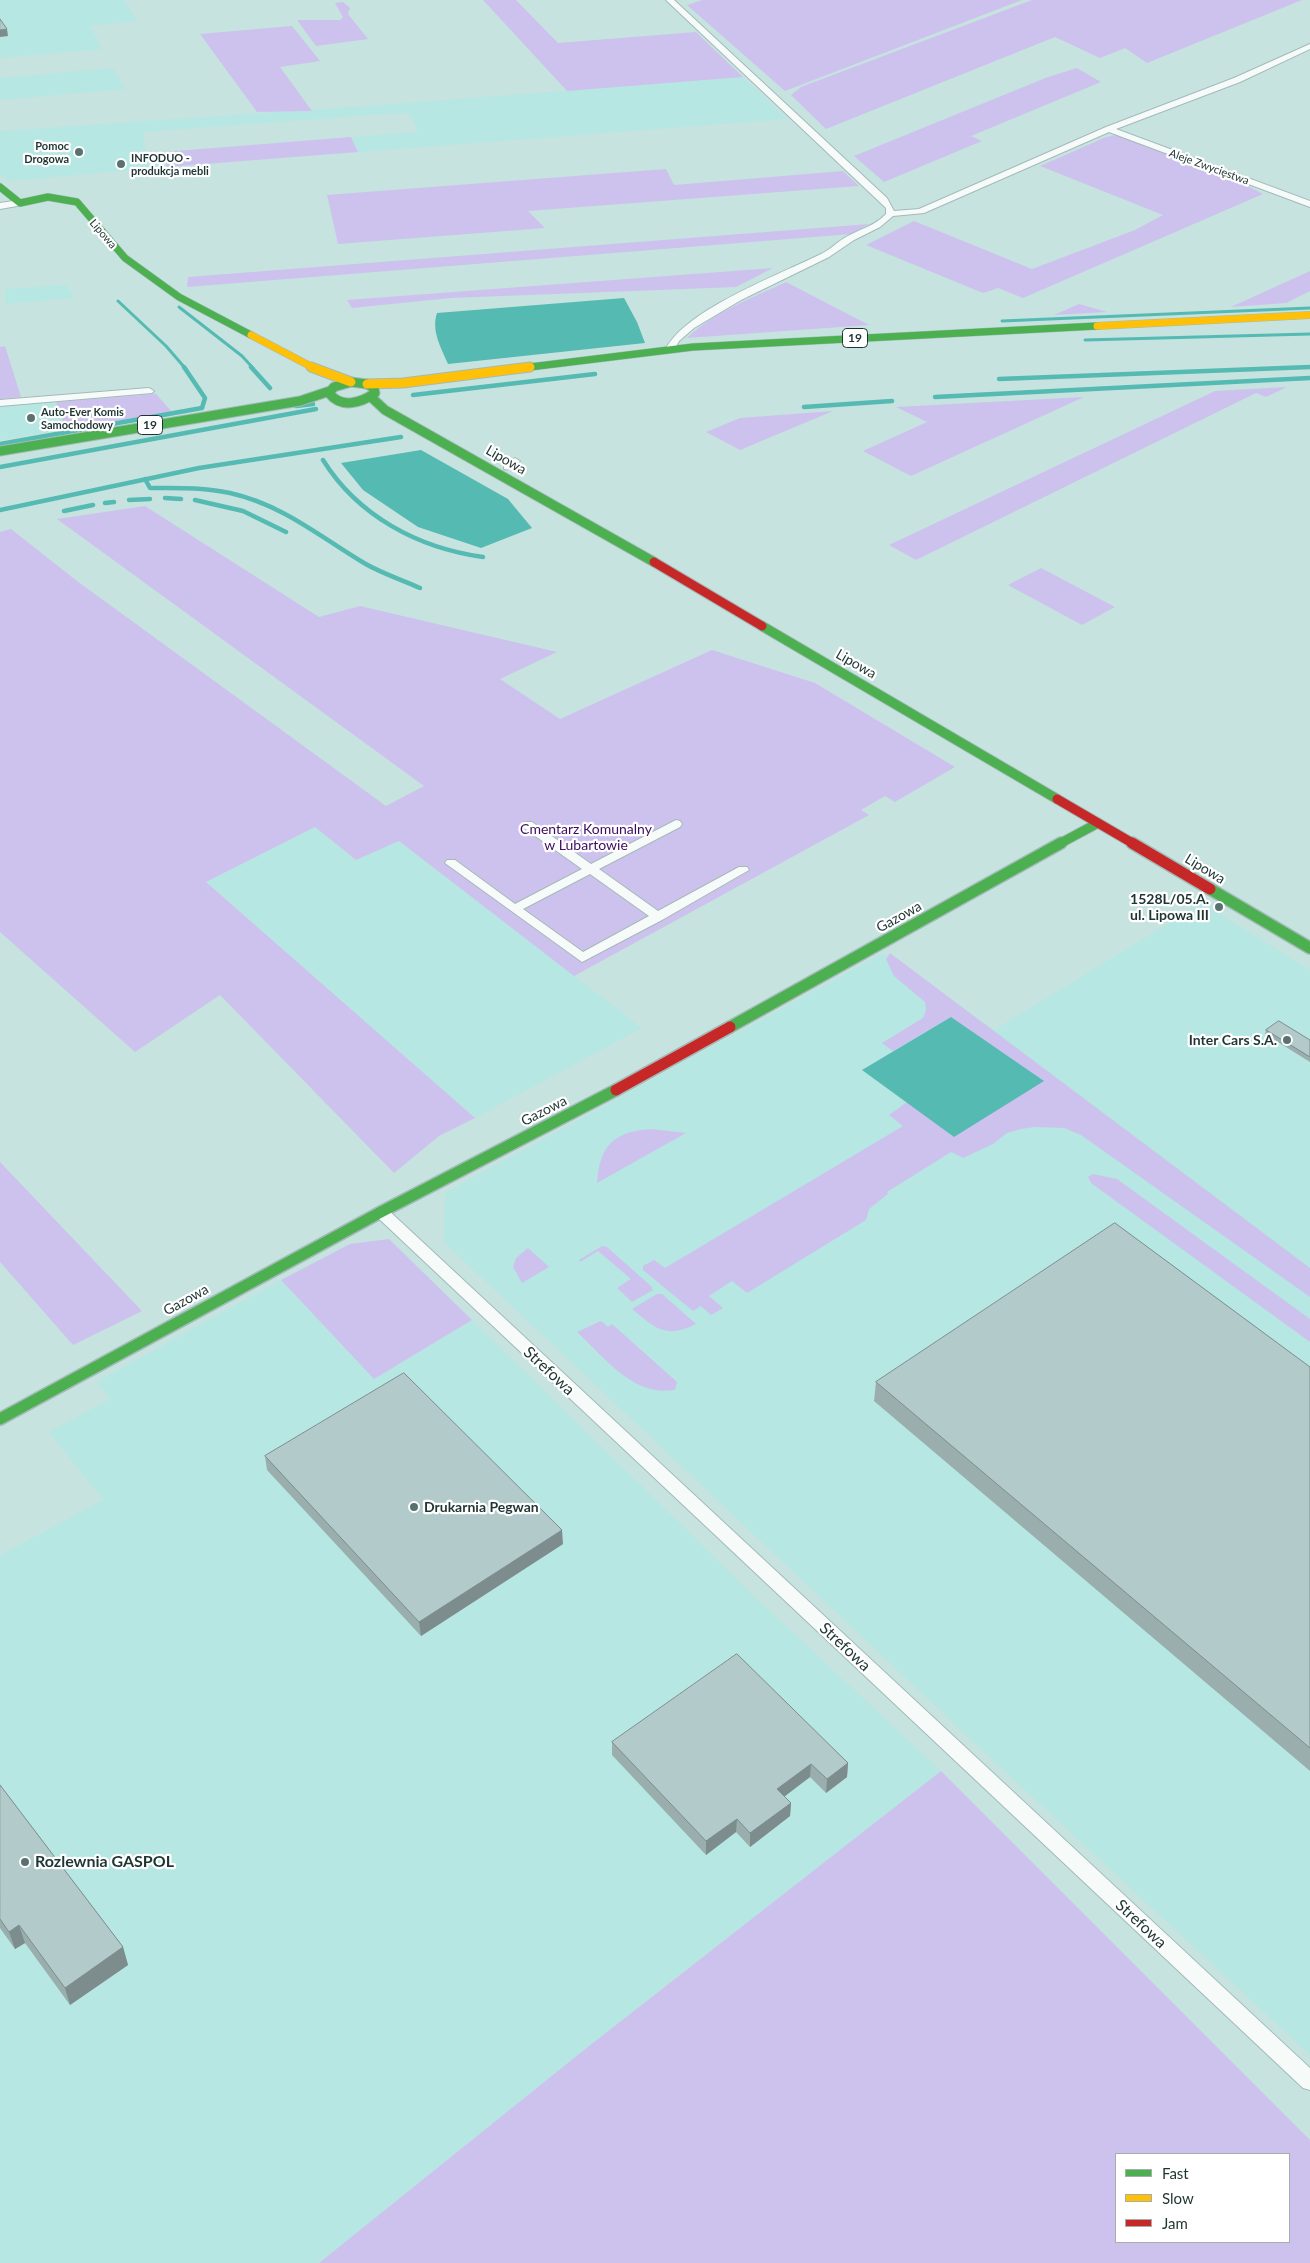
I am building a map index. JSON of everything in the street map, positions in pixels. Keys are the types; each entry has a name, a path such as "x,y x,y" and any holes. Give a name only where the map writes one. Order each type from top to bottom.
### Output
{"main road":[{"path":"0,187 20,202"},
{"name":"Lipowa","path":"20,202 48,197 77,202 120,253 139,270 332,393 351,402 385,410 566,511 1310,948"},
{"path":"208,313 323,373 351,382"},
{"name":"19","path":"0,451 300,401 332,393 339,384 351,382 371,391 403,383 670,350 1310,315"},
{"name":"Lipowa","path":"351,402 371,391 385,410"},
{"name":"Gazowa","path":"0,1419 381,1212 579,1110 1098,823"}],"street":[{"path":"670,0 884,200 890,208 890,214"},
{"path":"670,350 672,341 700,318 828,254 849,239 878,226 890,214 921,211 1109,129 1237,80 1310,46"},
{"name":"Aleje Zwycięstwa","path":"1109,129 1310,204"},
{"path":"0,206 20,202"},
{"path":"0,403 149,391"},
{"path":"514,909 592,870 676,824"},
{"path":"528,825 658,916"},
{"path":"452,863 582,958 743,870"},
{"name":"Strefowa","path":"381,1212 1310,2082"}],"shaded area":[{"path":"0,0 124,0 137,21 90,26 102,49 0,58"},
{"path":"113,68 125,89 0,100 0,78"},
{"path":"743,77 787,119 358,152 351,137 418,132 410,113 370,115 143,132 146,153 164,152 167,167 8,181 0,174 0,131 368,106"},
{"path":"66,285 74,298 5,304 6,289"},
{"name":"Auto-Ever Komis Samochodowy","path":"56,402 66,429 0,440 0,406"},
{"path":"315,827 356,860 399,841 642,1028 475,1118 205,882"},
{"path":"1202,903 1310,970 1310,2055 982,1750 444,1242 445,1193 883,953 994,1030"},
{"path":"281,1280 374,1379 472,1320 758,1600 941,1771 584,2050 319,2263 0,2263 0,1554 103,1500 49,1432 110,1399 97,1382"}],"green space":[{"path":"483,0 516,0 558,43 696,32 743,77 567,91"},
{"path":"702,0 1022,0 785,91 687,5"},
{"path":"1032,0 1302,0 1147,63 1125,48 1100,58 1055,37 826,129 791,95 801,87"},
{"path":"343,2 350,8 348,14 368,39 316,46 297,20 340,20 343,17 335,3"},
{"path":"292,26 320,61 280,67 312,111 257,112 200,34"},
{"path":"1077,68 1101,82 971,136 982,141 884,182 854,156 1048,77"},
{"path":"1116,135 1242,183 1263,194 1023,298 998,288 983,293 866,245 914,221 1032,269 1135,230 1163,215 1040,166 1106,137"},
{"path":"351,137 358,152 167,167 164,152"},
{"path":"666,169 674,185 843,171 859,186 528,211 545,228 338,244 327,195"},
{"path":"869,224 852,234 187,287 188,277"},
{"path":"773,268 736,287 451,298 352,308 347,300"},
{"path":"1310,271 1310,291 1286,303 1231,307"},
{"path":"786,282 869,325 687,338 698,328 722,313"},
{"path":"1079,304 1107,312 1054,315"},
{"path":"5,346 21,397 0,399 0,347"},
{"path":"1287,387 1266,397 1256,393 916,560 889,545 1215,391"},
{"path":"156,394 172,412 66,429 56,402"},
{"path":"1084,397 911,476 863,451 927,422 896,407"},
{"path":"833,411 740,450 706,432 740,418"},
{"name":"Cmentarz Komunalny w Lubartowie","path":"145,506 319,617 360,606 557,652 500,679 560,719 712,650 815,683 955,767 895,802 885,796 861,810 869,815 574,976 399,841 356,860 315,827 206,882 475,1118 439,1136 394,1173 220,995 135,1052 0,932 0,532 11,529 77,581 386,806 424,786 57,519"},
{"path":"1041,568 1115,607 1082,625 1008,585"},
{"path":"890,953 1310,1268 1310,1297 1081,1135 1064,1128 1035,1127 1007,1133 993,1144 963,1158 951,1152 887,1192 888,1194 869,1209 866,1220 747,1293 732,1281 709,1296 723,1308 711,1315 701,1306 693,1311 643,1270 643,1266 654,1260 665,1268 903,1126 889,1115 907,1102 954,1137 951,1017 893,1051 882,1043 923,1018 926,1010 925,1002 894,976 886,959"},
{"path":"651,1129 686,1133 597,1183 601,1159 611,1143 627,1133"},
{"path":"0,1162 142,1311 73,1345 0,1262"},
{"path":"1093,1174 1117,1179 1310,1319 1310,1342 1091,1183 1088,1177"},
{"path":"389,1239 472,1320 374,1379 281,1280 350,1244"},
{"path":"602,1246 607,1247 651,1286 653,1290 632,1302 617,1288 631,1279 598,1251 580,1262 579,1260"},
{"path":"528,1248 549,1267 522,1283 513,1267 516,1258"},
{"path":"657,1294 662,1294 696,1324 677,1331 662,1330 632,1309"},
{"path":"601,1321 608,1327 612,1324 677,1382 675,1390 660,1391 646,1388 633,1382 609,1364 577,1332"},
{"path":"941,1771 1310,2140 1310,2263 319,2263 584,2050"}],"water":[{"path":"624,298 637,322 645,343 448,364 436,333 435,320 437,313"},
{"path":"421,450 508,499 532,528 481,548 418,527 363,490 341,463"},
{"path":"951,1017 1044,1081 954,1137 862,1070"}],"building":[{"path":"0,19 7,29 0,30"},
{"name":"Inter Cars S.A.","path":"1279,1021 1310,1040 1310,1057 1266,1030"},
{"path":"1115,1223 1310,1367 1310,1748 876,1382"},
{"name":"Drukarnia Pegwan","path":"404,1373 562,1530 419,1622 265,1456"},
{"path":"737,1654 848,1763 827,1779 811,1764 777,1789 791,1803 750,1833 737,1819 706,1841 612,1742"},
{"name":"Rozlewnia GASPOL","path":"0,1785 123,1947 65,1988 19,1925 9,1932 0,1919"}],"waterway":[{"path":"118,301 166,346 185,368"},
{"path":"179,307 242,356 253,368"},
{"path":"1002,321 1310,308"},
{"path":"1085,340 1310,334"},
{"path":"0,444 202,408 205,398 184,367"},
{"path":"251,367 270,388"},
{"path":"999,379 1310,367 1283,368"},
{"path":"413,395 595,374"},
{"path":"935,397 1310,378"},
{"path":"804,407 892,401"},
{"path":"296,406 313,404"},
{"path":"0,467 316,409"},
{"path":"145,479 199,468 401,437"},
{"path":"323,460 337,480 354,498 392,526 436,546 459,553 483,557"},
{"path":"0,510 145,479"},
{"path":"145,479 150,488 190,488 220,491 249,498 267,505 300,522 371,567 420,588"},
{"path":"165,498 181,499"},
{"path":"129,500 150,499"},
{"path":"195,500 243,511 286,532"},
{"path":"105,503 114,502"},
{"path":"64,511 93,505"}],"traffic: fast":[{"path":"0,187 20,203 48,197 77,202 125,258 179,297 251,335"},
{"path":"530,367 693,347 1097,326"},
{"path":"351,382 367,384 374,388 375,393 351,403 338,401 329,393 334,387 351,382"},
{"path":"0,451 300,401 330,391"},
{"path":"371,397 385,410 654,562"},
{"path":"762,626 1057,799"},
{"path":"730,1027 1098,823"},
{"path":"1210,889 1310,948"},
{"path":"0,1419 381,1212 616,1090"}],"traffic: slow":[{"path":"1097,326 1310,315"},
{"path":"251,335 323,373 351,382"},
{"path":"367,384 403,383 530,367"}],"traffic: jam":[{"path":"654,562 762,626"},
{"path":"1057,799 1210,889"},
{"path":"616,1090 730,1027"}],"place":[{"name":"Pomoc Drogowa","path":"79,152"},
{"name":"INFODUO - produkcja mebli","path":"121,164"},
{"name":"Auto-Ever Komis Samochodowy","path":"31,418"},
{"name":"1528L/05.A. ul. Lipowa III","path":"1219,907"},
{"name":"Inter Cars S.A.","path":"1287,1040"},
{"name":"Drukarnia Pegwan","path":"414,1507"},
{"name":"Rozlewnia GASPOL","path":"25,1862"}]}
